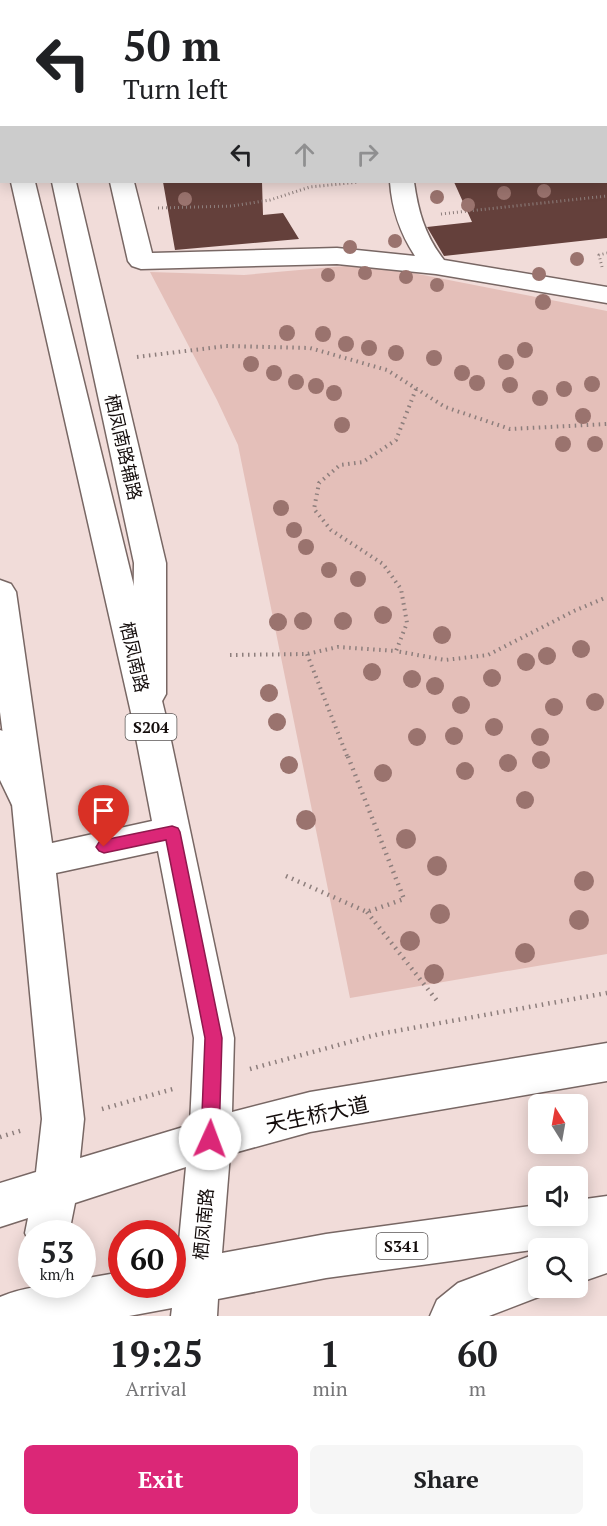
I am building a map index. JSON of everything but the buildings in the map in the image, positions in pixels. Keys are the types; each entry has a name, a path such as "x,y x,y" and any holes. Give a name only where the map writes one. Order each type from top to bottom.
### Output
{"main road":[{"name":"栖凤南路","path":"23,183 149,717 214,1038 210,1139 196,1298"},
{"name":"栖凤南路辅路","path":"64,183 150,563 149,717"},
{"path":"122,183 141,261 337,256 436,266 607,295"},
{"path":"402,183 403,203 406,211 423,251 436,266"},
{"path":"0,592 30,804 63,1119 56,1188 50,1220"},
{"path":"0,744 30,804"},
{"path":"36,862 172,832"},
{"name":"天生桥大道","path":"0,1205 210,1139 310,1112 607,1062"},
{"name":"S341","path":"196,1298 326,1256 607,1218"},
{"path":"588,1258 607,1251"},
{"path":"453,1316 474,1299 528,1279"},
{"path":"27,1307 196,1298"}],"path":[{"path":"128,208 232,206 270,200 310,187 349,183"},
{"path":"406,211 439,214 607,195"},
{"path":"105,362 226,346 310,348 387,370 445,407 510,429 607,424"},
{"path":"396,651 407,623 401,590 383,564 331,530 314,509 319,483 340,465 363,462 396,440 416,389"},
{"path":"230,655 307,654 338,648 396,651 445,660 488,656 574,611 607,597"},
{"path":"307,654 404,899 367,912"},
{"path":"286,876 367,912 438,1002"},
{"path":"0,1137 379,1034 607,993"}],"shaded area":[{"path":"367,264 607,311 607,954 350,998 238,445 150,272 244,275"}],"route":[{"path":"104,847 172,832 214,1038 210,1139"}]}
